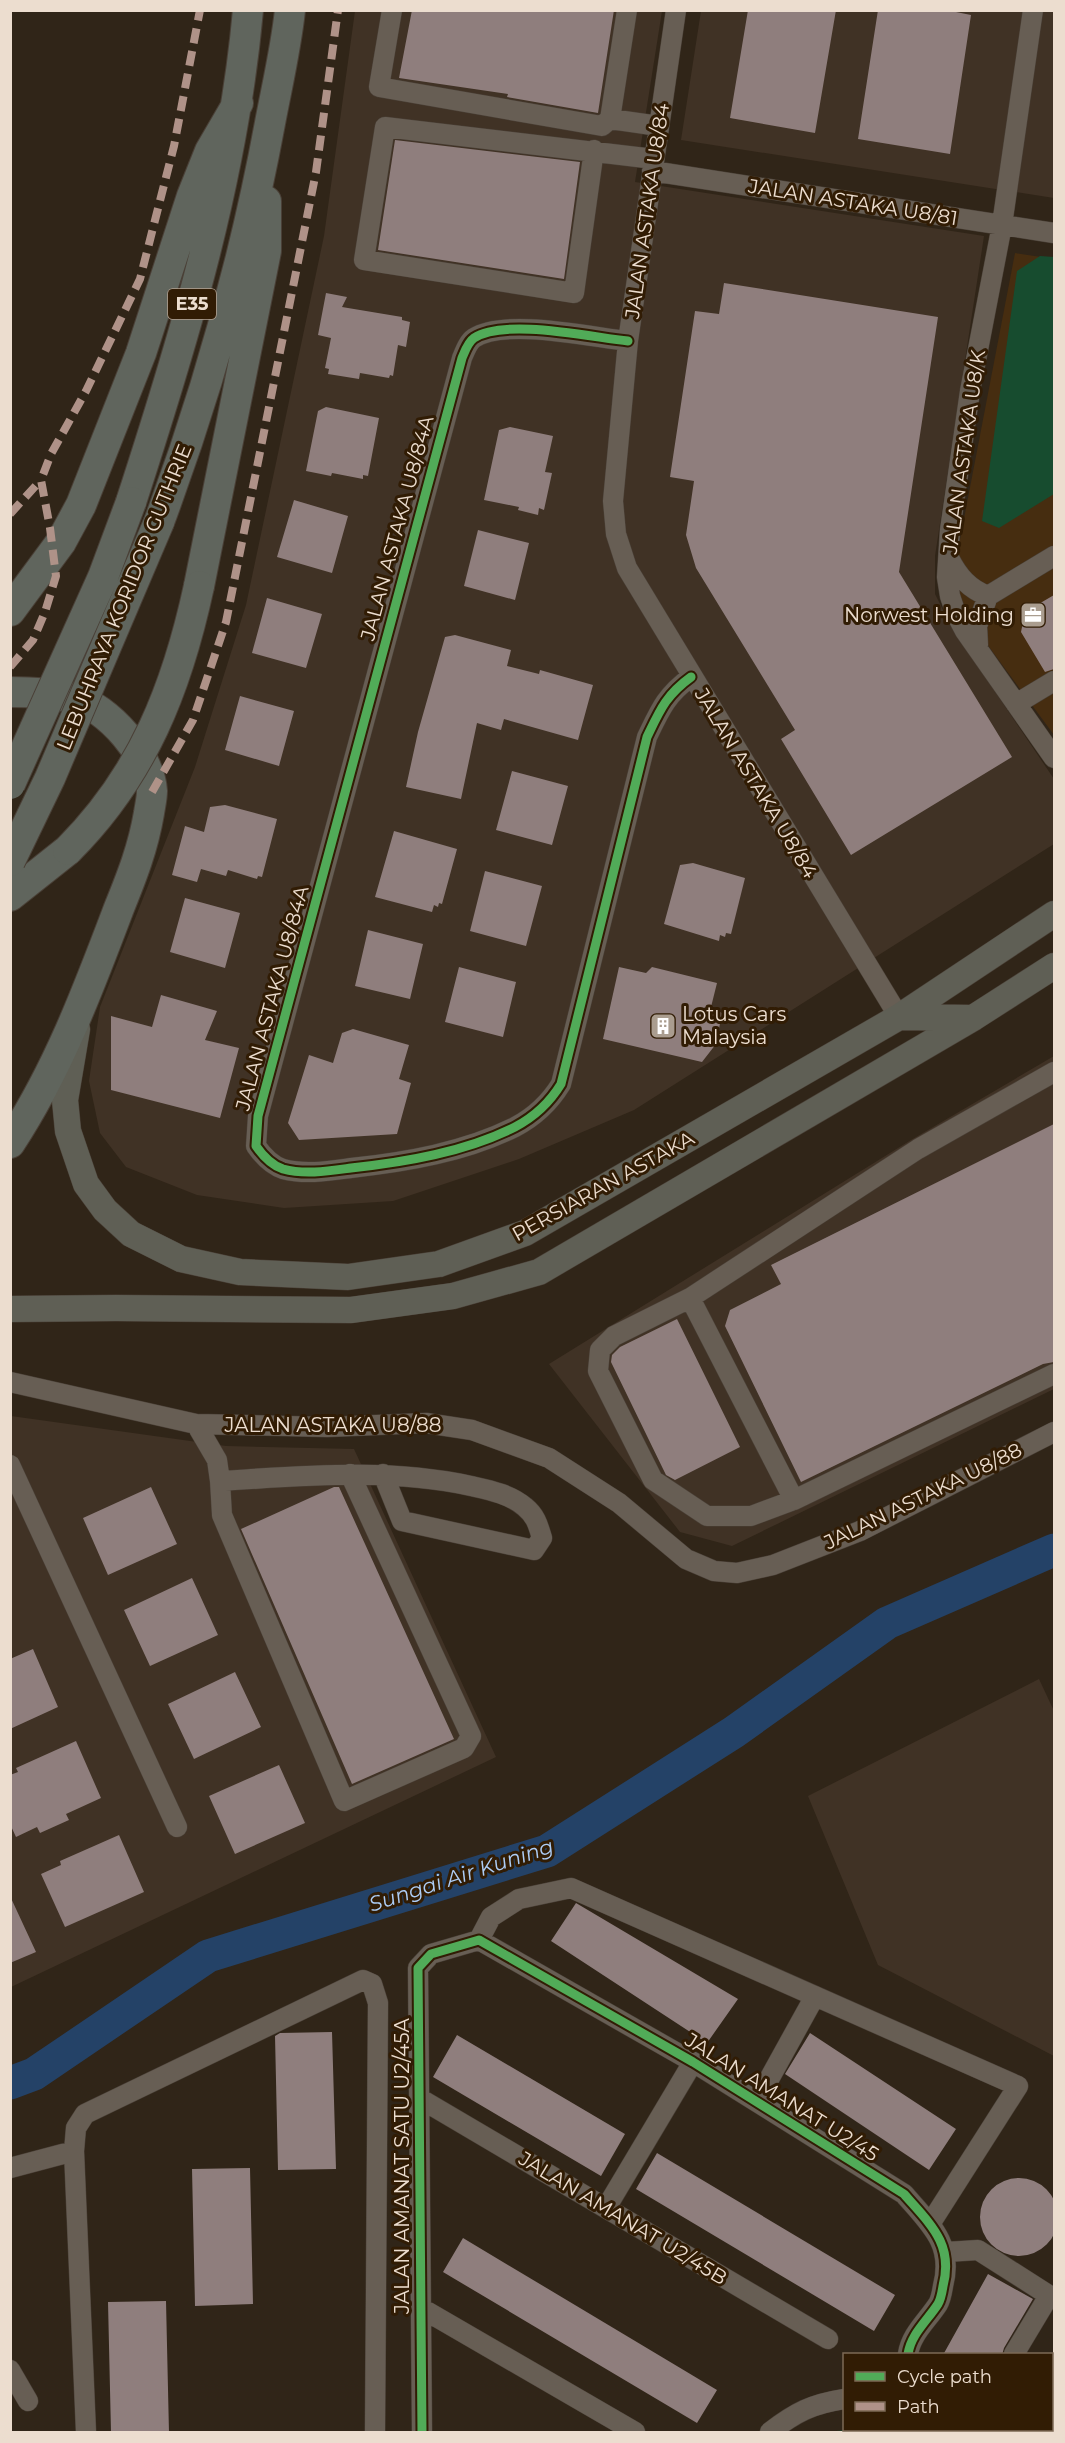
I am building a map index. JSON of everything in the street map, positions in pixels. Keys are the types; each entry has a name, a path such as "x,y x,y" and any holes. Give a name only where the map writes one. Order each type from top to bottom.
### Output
{"highway":[{"name":"LEBUHRAYA KORIDOR GUTHRIE","path":"10,784 103,577 131,502 192,305 238,103 248,10"},
{"name":"LEBUHRAYA KORIDOR GUTHRIE","path":"10,861 50,778 159,522 179,469 240,261 266,150 290,10"},
{"path":"10,611 61,542 81,505 141,353 192,195 210,151 238,103"},
{"path":"10,896 68,850 88,830 111,801 152,734 182,656 199,586 266,251 266,150"},
{"path":"10,1143 25,1121 64,1048 80,1011 143,845 152,792 148,771 137,750 105,714 76,699 45,692 17,697"}],"main road":[{"name":"PERSIARAN ASTAKA","path":"80,1011 65,1100 66,1117 73,1149 86,1184 105,1210 131,1234 181,1259 240,1272 348,1277 439,1264 525,1233 899,1017 1054,914"},
{"name":"PERSIARAN ASTAKA","path":"10,1310 116,1308 351,1310 453,1296 539,1272 973,1018 1054,966"},
{"path":"899,1017 973,1018"}],"street":[{"path":"392,10 379,87 602,126 610,119 627,10"},
{"name":"JALAN ASTAKA U8/84","path":"676,10 628,341 613,501 616,534 627,568 899,1017"},
{"name":"JALAN ASTAKA U8/K","path":"1033,10 1002,225 970,391 950,530 947,577 950,596 961,622 1054,758"},
{"path":"610,119 659,126"},
{"name":"JALAN ASTAKA U8/81","path":"594,150 574,294 364,260 385,127 594,150 653,165 1054,233"},
{"name":"JALAN ASTAKA U8/84A","path":"628,341 516,328 487,332 472,339 462,358 258,1116 256,1146 267,1160 283,1169 315,1172 409,1161 488,1138 516,1127 538,1112 552,1098 561,1084 647,737 662,705 674,689 692,677"},
{"path":"978,645 977,626 988,596 1054,556"},
{"path":"949,558 957,575 978,592 988,596"},
{"path":"1016,704 1054,681"},
{"path":"1054,1072 918,1149 690,1298 614,1336 600,1350 598,1371 653,1480 707,1516 751,1516 794,1500 1054,1374"},
{"path":"690,1298 794,1500"},
{"name":"JALAN ASTAKA U8/88","path":"10,1382 196,1424 327,1427 426,1423 472,1430 549,1458 619,1503 686,1559 714,1571 737,1573 773,1565 860,1531 1054,1432"},
{"path":"196,1424 217,1460 222,1515 344,1801 464,1748 471,1736 350,1474"},
{"path":"10,1465 177,1827"},
{"path":"220,1481 350,1474 383,1474 444,1480 498,1492 524,1506 537,1519 542,1538 534,1550 402,1521 383,1474"},
{"path":"479,1940 491,1917 519,1899 571,1887 1018,2086 930,2224"},
{"name":"JALAN AMANAT U2/45","path":"479,1940 693,2062 904,2194 930,2224 946,2252"},
{"name":"JALAN AMANAT SATU U2/45A","path":"422,2433 418,1968 431,1954 479,1940"},
{"path":"86,2433 74,2151 76,2128 85,2114 363,1980 372,1984 378,2003 375,2433"},
{"path":"757,2101 815,1996"},
{"path":"606,2208 693,2062"},
{"name":"JALAN AMANAT U2/45B","path":"419,2098 828,2339"},
{"path":"10,2168 74,2151"},
{"path":"908,2353 910,2342 940,2301 946,2275 946,2252 978,2250 1047,2294 1047,2299 1015,2353"},
{"path":"421,2307 635,2433"},
{"path":"10,2370 28,2401"},
{"path":"770,2433 784,2421 816,2404 843,2399"}],"shaded area":[{"path":"355,11 662,11 635,182 984,236 935,556 935,594 952,628 1054,779 1054,844 634,1110 519,1159 393,1201 284,1208 197,1195 126,1167 100,1133 89,1081 100,1007 195,767 246,605 324,236"},
{"path":"701,11 1054,11 1054,198 681,140"},
{"path":"1015,253 1054,259 1054,735 961,609 956,592 958,550"},
{"path":"1054,1056 1054,1389 732,1546 680,1532 549,1364 911,1140"},
{"path":"11,1416 226,1446 354,1449 496,1757 11,1987"},
{"path":"1039,1679 1054,1711 1054,2056 878,1965 808,1796"}],"green space":[{"path":"1040,256 1054,257 1054,494 999,528 982,521 1017,271"},
{"path":"843,2430 905,2432 827,2432"}],"building":[{"path":"412,10 614,10 598,113 507,97 508,94 399,78"},
{"path":"748,10 836,10 815,133 730,118"},
{"path":"878,10 946,10 971,15 950,154 858,139"},
{"path":"395,140 580,162 564,279 378,250"},
{"path":"724,283 938,317 899,572 1012,757 851,855 781,739 795,730 696,568 686,535 694,481 670,477 695,311 719,314"},
{"path":"326,293 347,297 342,307 402,317 402,320 410,322 406,347 398,345 393,376 390,375 389,378 360,373 359,379 328,374 329,369 325,368 331,338 318,335"},
{"path":"326,407 379,418 368,476 363,475 363,479 306,471 318,411"},
{"path":"510,427 553,436 545,472 552,473 544,510 539,508 538,515 518,510 519,507 484,500 499,430"},
{"path":"294,500 348,516 332,573 277,557"},
{"path":"478,530 529,543 515,600 464,586"},
{"path":"1054,595 1054,669 1045,672 1021,632 1025,612"},
{"path":"267,598 322,614 306,668 252,653"},
{"path":"455,635 511,650 507,666 539,674 540,670 593,685 578,740 504,719 501,730 477,723 461,799 406,787 418,732 445,637"},
{"path":"240,696 294,711 279,766 225,750"},
{"path":"512,771 568,786 552,845 496,830"},
{"path":"225,805 277,819 262,877 258,876 257,879 228,870 226,876 201,869 197,882 172,875 185,826 204,832 210,807"},
{"path":"394,831 457,849 442,904 439,903 438,907 434,905 432,912 375,897"},
{"path":"693,863 745,878 731,934 726,933 725,937 720,935 719,941 664,924 680,865"},
{"path":"485,871 542,886 526,946 470,931"},
{"path":"185,898 240,913 225,968 170,952"},
{"path":"368,930 423,944 410,999 355,986"},
{"path":"459,967 516,982 503,1037 445,1022"},
{"name":"Lotus Cars Malaysia","path":"619,967 646,973 652,967 717,983 711,1007 722,1013 716,1044 702,1062 603,1039"},
{"path":"161,995 217,1011 205,1040 239,1048 220,1118 111,1090 111,1016 152,1027"},
{"path":"353,1029 409,1045 399,1079 411,1083 397,1134 299,1140 288,1123 309,1055 333,1063 342,1033"},
{"path":"1054,1124 1054,1362 1043,1364 801,1482 725,1326 730,1310 781,1284 771,1265"},
{"path":"677,1319 740,1447 675,1480 666,1475 611,1362 612,1355 620,1347"},
{"path":"151,1487 177,1544 108,1575 83,1518"},
{"path":"334,1487 339,1487 454,1739 352,1784 241,1529"},
{"path":"192,1578 218,1635 150,1666 124,1610"},
{"path":"33,1649 58,1707 10,1729 10,1659"},
{"path":"235,1672 261,1727 194,1759 168,1704"},
{"path":"76,1741 101,1798 66,1814 69,1820 40,1833 37,1827 16,1837 10,1824 10,1775 18,1772 16,1768"},
{"path":"279,1765 305,1823 235,1854 209,1796"},
{"path":"119,1835 144,1892 65,1927 41,1874 61,1865 60,1861"},
{"path":"10,1896 36,1952 10,1963"},
{"path":"576,1903 738,1999 707,2043 551,1941"},
{"path":"332,2032 336,2169 278,2170 275,2036 280,2033"},
{"path":"810,2033 956,2129 929,2170 785,2074"},
{"path":"457,2035 625,2134 601,2176 433,2077"},
{"path":"657,2153 895,2295 874,2331 636,2189"},
{"path":"250,2168 253,2304 195,2306 192,2169"},
{"path":"1019,2178 1034,2181 1051,2195 1058,2217 1055,2232 1041,2249 1019,2256 1004,2253 987,2239 980,2217 983,2202 997,2185"},
{"path":"463,2238 717,2390 697,2423 443,2272"},
{"path":"988,2274 1033,2299 1003,2353 944,2353"},
{"path":"166,2301 169,2433 111,2433 108,2302"}],"waterway":[{"name":"Sungai Air Kuning","path":"10,2083 34,2074 208,1956 547,1851 734,1732 887,1623 1054,1550"}],"marked path":[{"path":"10,667 33,640 45,612 56,576 41,480 51,454 86,391 140,279 174,146 200,10"},
{"path":"152,792 193,720 226,622 316,172 338,10"},
{"path":"10,514 41,480"}],"cycle path":[{"path":"628,341 548,330 506,329 488,332 474,338 462,358 258,1116 256,1146 268,1160 283,1169 308,1172 393,1163 435,1155 496,1136 522,1123 547,1103 561,1084 647,737 670,697 691,677"},
{"path":"422,2432 418,1968 431,1954 479,1940 693,2062 904,2194 931,2225 942,2246 946,2271 939,2302 916,2334 908,2353"}],"place":[{"name":"Norwest Holding","path":"1033,615"},
{"name":"Lotus Cars Malaysia","path":"663,1026"}]}
